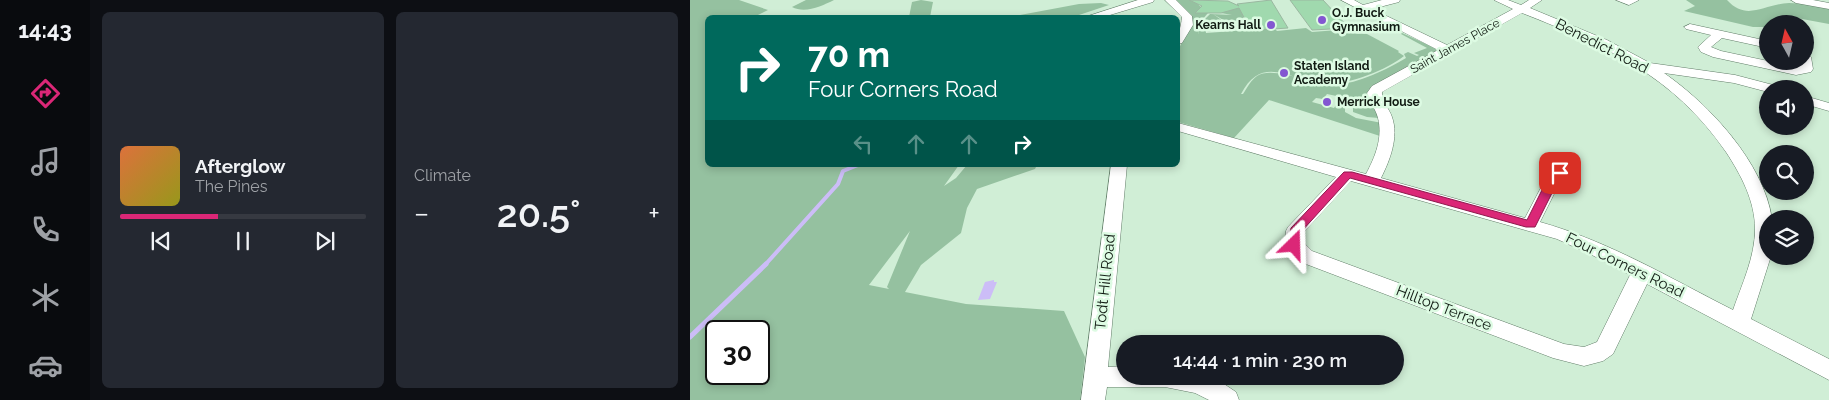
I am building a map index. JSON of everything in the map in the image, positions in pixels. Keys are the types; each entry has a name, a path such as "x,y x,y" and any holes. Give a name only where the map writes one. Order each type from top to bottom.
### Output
{"street":[{"path":"1097,15 1149,0"},
{"path":"1170,0 1187,16 1187,25 1180,37"},
{"path":"1346,0 1447,50"},
{"path":"1362,8 1396,0"},
{"name":"Benedict Road","path":"1499,0 1592,38 1647,67 1677,88 1704,114 1742,162 1763,216 1764,238 1739,322"},
{"name":"Saint James Place","path":"1371,181 1380,165 1387,139 1385,118 1374,93 1537,0"},
{"path":"1796,0 1829,6"},
{"path":"1690,27 1759,43"},
{"path":"1719,34 1704,49 1716,54 1759,63"},
{"path":"1647,67 1735,79 1759,85"},
{"path":"1814,103 1829,107"},
{"name":"Four Corners Road","path":"1180,128 1564,236 1601,250 1829,370"},
{"name":"Todt Hill Road","path":"1094,389 1119,167"},
{"name":"Hilltop Terrace","path":"1348,174 1295,231 1294,245 1299,251 1306,256 1561,352 1589,357 1598,354 1605,348 1642,272"},
{"path":"1530,225 1554,178"},
{"path":"1094,389 1116,377 1175,379 1203,384 1220,392 1228,400"}],"green space":[{"path":"690,0 739,0 768,10 758,15 705,15 705,167 958,167 944,186 956,178 965,167 1036,167 1035,169 977,189 967,208 961,233 921,265 905,292 966,304 1064,311 1085,357 1080,400 690,400","holes":["910,231 887,287 889,289 869,285"]},
{"path":"806,0 834,0 819,7 802,10 792,7"},
{"path":"921,0 933,2 930,15 909,15 912,2"},
{"name":"Staten Island Academy","path":"1175,0 1193,0 1208,13 1202,20 1198,34 1204,20 1210,14 1213,14 1223,21 1205,21 1206,33 1248,30 1245,24 1254,23 1258,30 1275,29 1277,31 1306,28 1312,32 1338,30 1348,33 1367,34 1399,51 1404,56 1367,76 1345,82 1326,84 1335,85 1363,79 1406,58 1404,54 1408,52 1417,56 1419,55 1414,53 1427,48 1402,33 1435,48 1437,51 1373,86 1369,90 1370,97 1352,99 1345,105 1337,103 1341,97 1327,94 1323,99 1316,98 1312,102 1334,108 1336,105 1345,106 1345,112 1356,118 1382,123 1383,137 1269,100 1234,138 1180,123 1180,46 1190,27 1191,17","holes":["1279,72 1297,77 1264,73","1264,73 1257,76 1243,94 1241,94 1250,81 1259,74"]},
{"path":"1686,0 1727,0 1742,10 1749,11 1780,4 1804,4 1829,8 1829,24 1814,21 1814,15 1759,15 1759,27 1753,27 1684,11 1695,6"},
{"path":"1101,3 1109,5 1079,15 1020,15 1079,4"},
{"path":"1233,4 1254,14 1255,20 1225,21 1213,14 1232,15 1221,13"},
{"path":"1365,100 1371,100 1379,118 1367,117 1353,112 1353,107"}],"shaded area":[{"path":"994,280 994,282 997,282 990,299 978,300 985,282"}],"building":[{"path":"1189,0 1228,1 1239,6 1237,4 1271,0 1288,28 1258,30 1254,22 1247,23 1239,8 1221,13 1195,13 1202,6"},
{"path":"1290,0 1323,0 1349,28 1312,30"}],"waterway":[{"path":"765,265 838,184 843,171 853,167"},
{"path":"690,337 765,265"}],"place":[{"name":"O.J. Buck Gymnasium","path":"1322,20"},
{"name":"Kearns Hall","path":"1271,25"},
{"name":"Staten Island Academy","path":"1284,73"},
{"name":"Merrick House","path":"1327,102"}],"route":[{"path":"1294,245 1295,231 1348,174 1530,225 1554,178 1562,176 1560,173"}]}
